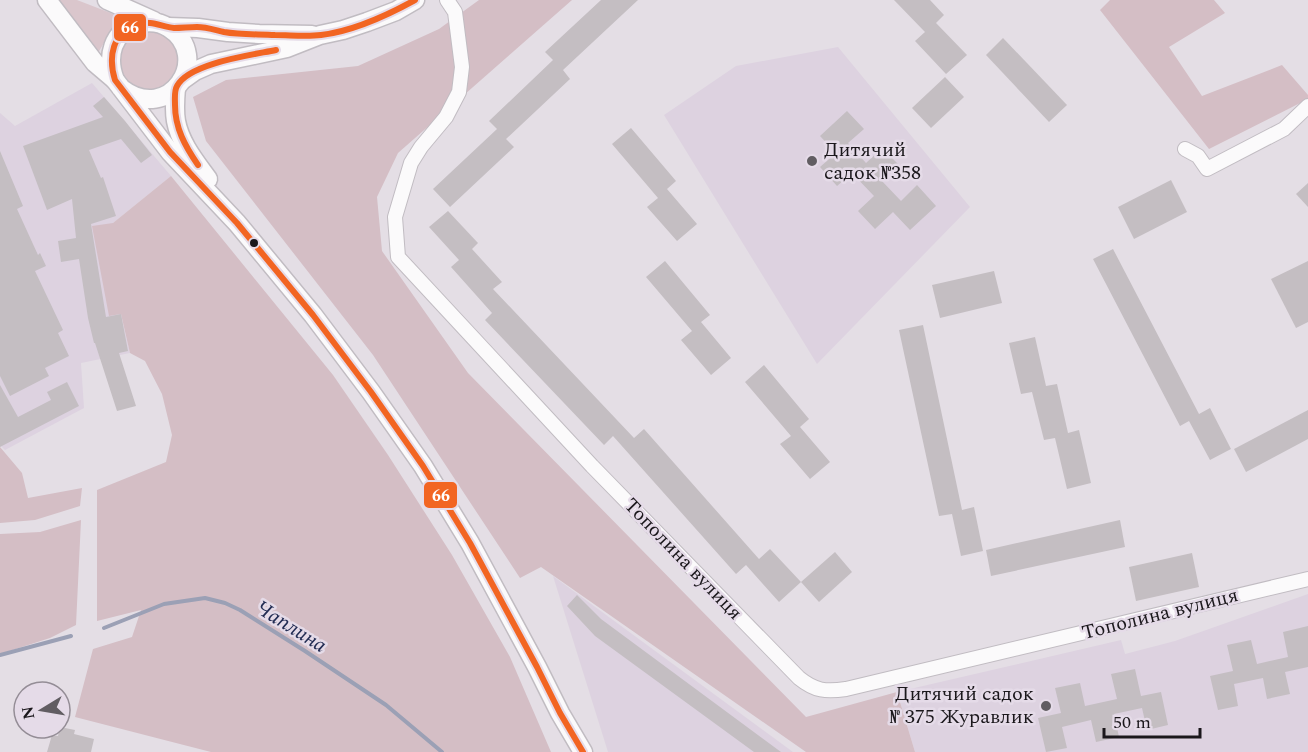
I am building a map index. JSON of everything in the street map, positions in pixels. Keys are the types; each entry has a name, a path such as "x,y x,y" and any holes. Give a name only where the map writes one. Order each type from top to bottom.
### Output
{"main road":[{"path":"47,0 95,63 129,94 149,99 168,94 195,71 211,64 287,48 320,35 367,22 396,11 415,0"},
{"path":"107,0 163,25 176,34 182,42 186,51 186,72 179,84 175,108 180,136 237,223"},
{"path":"320,35 228,32 149,22 139,23 122,33 116,41 110,60 118,84 170,153 237,223 313,315 423,466 470,543 583,752"},
{"path":"560,713 570,752"}],"street":[{"name":"Тополина вулиця","path":"447,0 455,12 462,67 459,92 446,117 411,163 395,217 398,257 592,466 808,687 832,691 846,689 1308,579"},
{"path":"1185,149 1198,156 1207,169 1284,129 1308,106"}],"shaded area":[{"path":"55,0 77,0 121,17 98,53"},
{"path":"479,0 572,0 398,153 377,197 382,251 468,373 806,717 897,692 915,752 806,752 541,567 520,578 373,355 206,141 193,97 226,80 358,66 439,29"},
{"path":"1110,0 1214,0 1225,13 1169,47 1202,96 1282,65 1308,95 1308,99 1209,149 1100,10"},
{"path":"142,30 159,32 169,37 181,62 171,84 149,92 127,83 119,68 119,52 128,38"},
{"name":"Дитячий садок №358","path":"838,47 970,207 817,364 664,115 736,66"},
{"path":"92,83 171,176 113,223 109,315 121,314 130,353 81,363 84,408 5,450 0,445 0,113 15,126"},
{"path":"171,176 333,375 388,455 452,555 510,657 551,752 211,752 75,717 93,649 132,637 141,610 97,621 97,490 166,462 172,435 162,394 145,361 130,353 121,314 109,316 92,226 113,223"},
{"path":"0,447 22,473 28,498 82,488 80,506 35,520 0,523"},
{"path":"81,520 76,625 50,638 0,654 0,534 40,532"},
{"path":"553,576 793,752 608,752"},
{"name":"Дитячий садок № 375 Журавлик","path":"1308,594 1308,752 915,752 897,692 1121,640 1125,654 1175,641"}],"building":[{"path":"601,0 638,0 563,70 570,79 506,139 514,147 450,207 433,189 497,129 489,121 553,60 545,52"},
{"path":"894,0 930,0 944,15 936,23 967,55 946,74 915,41 925,32"},
{"path":"1003,38 1067,105 1049,122 986,55"},
{"path":"945,77 964,97 931,128 912,108"},
{"path":"104,97 152,155 141,163 121,139 89,150 101,178 103,177 116,216 91,224 106,317 121,314 128,351 119,353 136,406 117,411 94,343 79,259 61,262 58,241 76,238 72,199 47,210 23,146 103,117 93,106"},
{"path":"847,111 864,129 848,143 866,163 882,148 898,164 881,180 901,201 917,185 936,206 910,230 893,212 875,229 858,211 874,196 852,173 837,186 820,167 836,153 820,136"},
{"path":"631,128 676,181 667,189 697,224 677,241 647,207 658,198 612,144"},
{"path":"0,151 23,206 17,209 38,255 40,253 46,266 35,271 63,330 58,333 69,356 45,368 49,376 10,396 0,376"},
{"path":"1171,180 1187,212 1134,239 1118,207"},
{"path":"1308,183 1308,207 1296,194"},
{"path":"448,211 478,243 472,249 502,282 493,289 634,438 644,429 759,559 770,549 801,582 779,602 746,565 736,574 613,436 604,445 485,320 492,313 451,267 459,260 429,227"},
{"path":"1113,249 1199,414 1210,408 1231,449 1210,460 1189,421 1180,426 1093,259"},
{"path":"665,261 710,315 701,322 731,358 711,375 681,340 692,331 646,277"},
{"path":"1308,261 1308,322 1296,328 1271,279"},
{"path":"994,271 1002,303 940,318 932,285"},
{"path":"923,325 962,510 974,507 983,551 961,556 952,514 939,516 899,330"},
{"path":"1035,337 1046,386 1057,384 1068,433 1079,430 1091,483 1067,489 1055,438 1044,440 1032,392 1021,394 1009,343"},
{"path":"764,365 809,419 800,427 830,462 810,479 780,444 791,436 745,382"},
{"path":"67,382 79,406 0,447 0,385 18,417 51,400 47,392"},
{"path":"1308,410 1308,439 1246,472 1234,449"},
{"path":"1120,520 1125,547 991,576 986,550"},
{"path":"835,552 852,572 819,602 801,582"},
{"path":"1192,553 1199,587 1136,601 1129,567"},
{"path":"577,595 601,619 781,752 754,752 595,636 567,606"},
{"path":"1308,626 1308,667 1285,672 1290,694 1267,699 1263,678 1234,684 1238,706 1218,710 1210,676 1233,671 1227,645 1251,640 1257,664 1288,657 1283,632"},
{"path":"1135,669 1141,696 1161,692 1168,725 1147,730 1142,708 1114,714 1119,737 1096,742 1091,720 1062,727 1067,748 1046,752 1038,718 1061,713 1055,688 1080,683 1085,706 1117,699 1111,674"},
{"path":"72,729 75,730 74,734 94,739 91,752 47,752 51,740 72,740"}],"waterway":[{"name":"Чаплина","path":"104,628 164,604 205,598 225,603 305,651 386,705 442,752"},
{"path":"0,655 71,636"}],"transit line":[{"name":"66","path":"415,0 358,26 315,36 237,34 200,27 174,28 152,23 138,24 122,33 114,46 112,63 115,80 170,152 237,223 313,315 423,466 470,543 583,752"},
{"name":"66","path":"198,165 179,129 175,113 177,86 194,71 207,66 276,50"}],"place":[{"name":"Дитячий садок №358","path":"812,161"},
{"name":"Дитячий садок № 375 Журавлик","path":"1046,706"}]}
